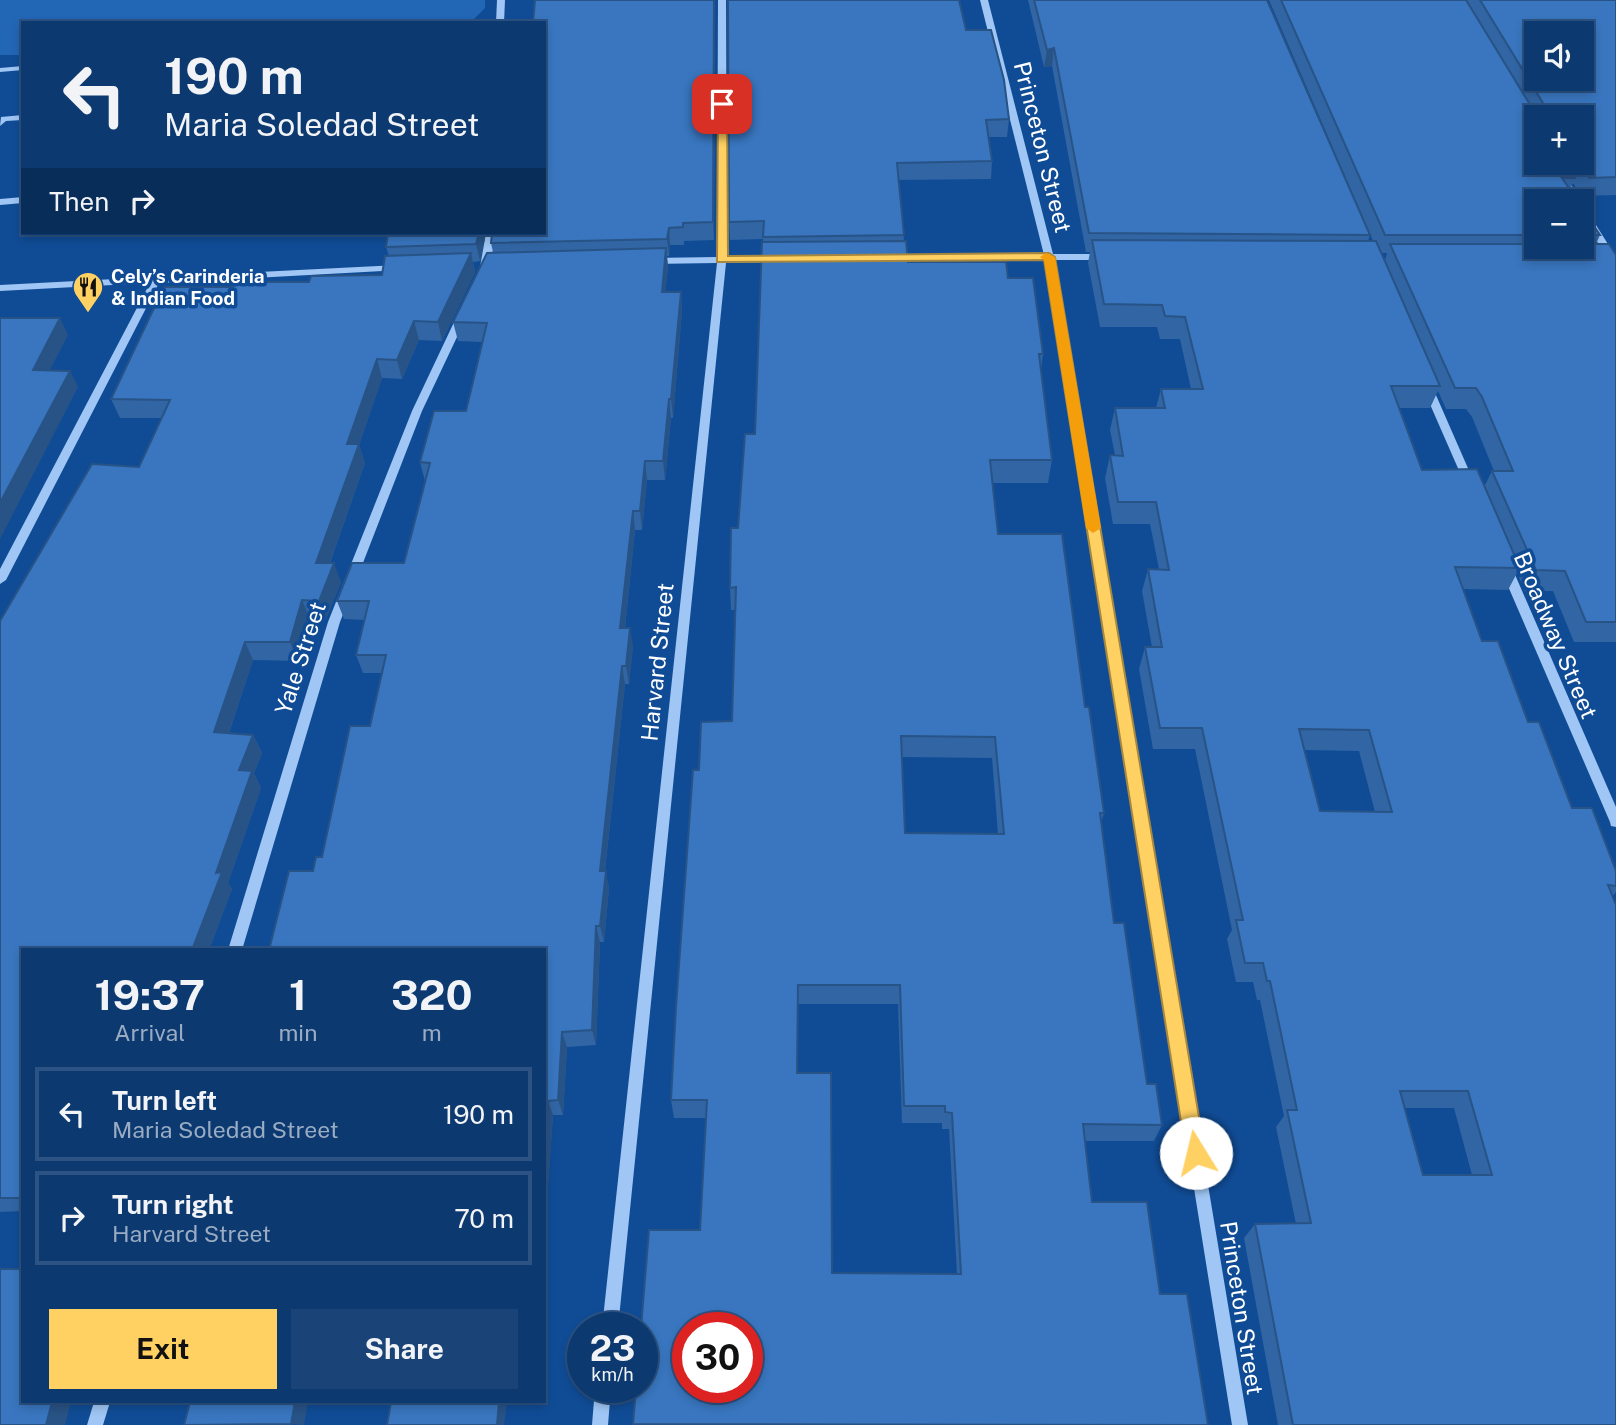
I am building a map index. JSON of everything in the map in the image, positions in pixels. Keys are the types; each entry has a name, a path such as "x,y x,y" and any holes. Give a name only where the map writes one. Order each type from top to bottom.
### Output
{"street":[{"path":"500,21 501,0"},
{"name":"Harvard Street","path":"612,1312 722,260 722,0"},
{"name":"Princeton Street","path":"984,0 1049,257 1240,1425"},
{"path":"0,69 21,68"},
{"path":"0,123 4,119 21,117"},
{"path":"0,202 21,200"},
{"path":"1594,228 1615,261"},
{"path":"483,270 491,235"},
{"path":"886,258 1117,257"},
{"path":"638,261 790,259"},
{"path":"1599,259 1615,261"},
{"path":"472,265 483,270 500,264"},
{"path":"0,288 157,278 404,268"},
{"path":"0,580 157,278"},
{"name":"Yale Street","path":"236,948 334,622 417,411 465,311"},
{"path":"1422,374 1472,489"},
{"name":"Broadway Street","path":"1500,553 1616,822"},
{"path":"95,1425 102,1403"},
{"path":"600,1425 602,1403"}],"shaded area":[{"path":"0,0 485,0 485,8 472,21 21,21 21,55 0,55"}],"building":[{"path":"535,0 714,0 713,222 683,223 683,227 669,228 667,239 491,243 492,235 546,235 546,21 533,21"},
{"path":"728,0 959,0 966,30 991,30 1004,80 1009,119 986,120 992,161 897,163 904,235 763,237 764,221 729,222"},
{"path":"1034,0 1267,0 1370,235 1089,233 1054,48 1047,50"},
{"path":"1281,0 1466,0 1530,105 1524,105 1524,175 1573,175 1575,178 1562,178 1570,189 1524,189 1524,235 1385,235"},
{"path":"1480,0 1616,0 1616,177 1589,178 1587,175 1594,175 1594,105 1544,105 1536,91 1594,91 1594,21 1524,21 1524,72"},
{"path":"388,235 478,235 476,244 386,247"},
{"path":"1092,240 1376,241 1440,386 1391,386 1422,470 1477,469 1520,568 1455,567 1482,641 1498,641 1528,722 1539,722 1572,808 1592,808 1616,871 1616,886 1608,885 1616,905 1616,1425 1293,1425 1255,1224 1311,1223 1287,1110 1297,1110 1270,981 1267,981 1263,963 1245,963 1236,920 1243,920 1202,728 1160,728 1145,647 1162,647 1148,569 1169,570 1156,502 1118,502 1110,455 1123,456 1115,408 1165,408 1161,389 1203,389 1185,317 1165,316 1162,305 1104,304","holes":["1299,729 1369,730 1392,812 1320,811","1400,1091 1468,1091 1492,1175 1423,1175"]},
{"path":"906,241 908,262 1006,262 1008,278 1033,278 1052,460 990,460 998,534 1062,534 1085,707 1089,707 1104,813 1100,813 1114,923 1124,923 1147,1084 1156,1084 1162,1125 1083,1124 1092,1202 1147,1202 1160,1294 1187,1294 1208,1425 633,1424 635,1403 658,1403 658,1312 642,1312 649,1230 700,1230 707,1100 671,1100 676,1007 693,770 699,770 701,722 732,721 736,587 730,588 731,528 738,528 745,434 755,434 762,242","holes":["901,736 995,737 1004,834 905,833","798,985 900,985 904,1106 945,1106 945,1112 952,1113 961,1274 832,1273 831,1073 797,1073"]},
{"path":"1390,244 1524,244 1524,259 1594,259 1594,244 1609,244 1616,255 1616,622 1586,622 1565,571 1536,570 1492,471 1513,471 1482,397 1476,388 1455,388"},
{"path":"666,248 662,292 681,292 663,461 645,461 640,511 633,511 620,628 630,628 626,666 622,666 600,871 606,871 600,926 596,926 592,1030 562,1032 558,1100 548,1101 546,1128 546,948 270,948 289,871 313,871 316,857 322,857 350,726 370,726 386,655 356,655 369,601 337,601 352,563 404,563 430,463 420,462 434,411 466,411 487,323 453,322 487,253"},
{"path":"471,253 438,322 414,321 397,360 377,359 347,444 359,444 316,563 334,563 319,601 302,600 290,642 245,642 214,732 253,735 239,770 252,771 216,873 222,872 193,948 21,948 21,1198 0,1198 0,621 92,464 139,467 170,400 111,399 164,287 233,287 236,282 309,282 311,276 382,275 385,256"},
{"path":"0,318 60,318 33,370 70,371 0,503"},
{"path":"0,1269 21,1269 21,1403 52,1403 46,1425 0,1425"},
{"path":"190,1403 295,1403 291,1424 184,1425"},
{"path":"391,1403 499,1403 497,1425 387,1425"}],"slow traffic":[{"path":"1046,257 1049,257 1093,528"}],"place":[{"name":"Cely’s Carinderia & Indian Food","path":"88,314"}],"route":[{"path":"722,104 722,260 1049,257 1196,1153"}]}
